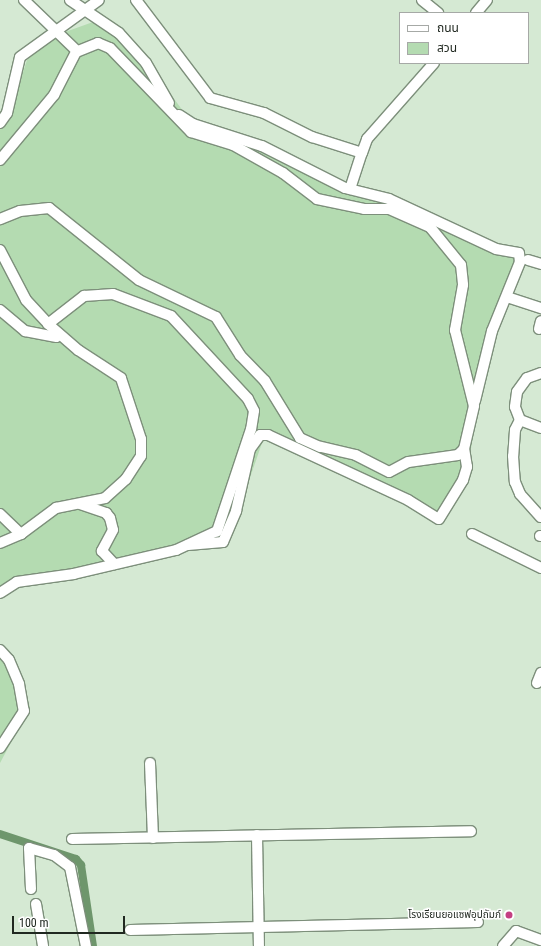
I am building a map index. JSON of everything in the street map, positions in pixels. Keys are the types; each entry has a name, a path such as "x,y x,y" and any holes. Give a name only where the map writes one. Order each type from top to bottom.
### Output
{"street":[{"path":"24,0 56,31 70,40 77,51"},
{"path":"70,0 120,33 146,63 162,93 185,120 262,146 347,189 389,199 496,249 519,253 520,262 492,331 473,406 464,449 467,467 463,480 439,519 408,500 268,435 260,435 250,449 236,511 223,542 188,545"},
{"path":"0,123 7,113 20,57 99,0"},
{"path":"136,0 210,98 264,113 312,137 362,153"},
{"path":"422,0 437,12"},
{"path":"477,12 487,0"},
{"path":"0,160 54,95 77,51 92,43 104,44 180,124 191,132 233,145 283,173 317,199 328,202 389,209 430,227 457,258 464,284 455,330 473,406"},
{"path":"347,189 367,139 433,64"},
{"path":"0,219 20,211 49,208 138,280 216,317 240,355 265,381 300,438 320,447 356,455 389,472 408,462 458,455 464,449"},
{"path":"0,250 26,300 56,335 114,375 124,385 141,439 141,456 115,490 105,498 56,508 21,534 0,543"},
{"path":"528,260 541,264"},
{"path":"0,593 17,582 114,564 188,545 209,537 223,521 254,411 241,388 211,363 190,335 172,316 112,294 84,296 48,324"},
{"path":"510,298 541,308"},
{"path":"0,310 25,331 56,335"},
{"path":"541,373 528,378 517,392 515,407 520,420 514,436 515,482 528,505 541,516"},
{"path":"520,420 541,428"},
{"path":"79,504 106,513 110,518 113,530 102,551 114,564"},
{"path":"0,514 21,534"},
{"path":"472,534 541,568"},
{"path":"0,650 9,660 19,684 24,711 0,748 0,758"},
{"path":"537,683 541,673"},
{"path":"150,763 153,838"},
{"path":"72,840 256,835 471,832"},
{"path":"256,835 259,946"},
{"path":"31,889 29,848 54,855 70,867 86,946"},
{"path":"36,904 43,946"},
{"path":"130,930 478,922"},
{"path":"503,946 516,931 541,940"}],"green space":[{"path":"93,22 115,31 145,59 191,122 518,254 480,387 466,483 443,519 264,437 229,539 29,580 0,595 0,129 7,120 27,60 54,36"},
{"path":"0,647 13,659 30,707 0,763"}],"waterway":[{"path":"0,834 76,859 81,865 93,946"}],"place":[{"name":"โรงเรียนยอแซฟอุปถัมภ์","path":"509,915"}]}
